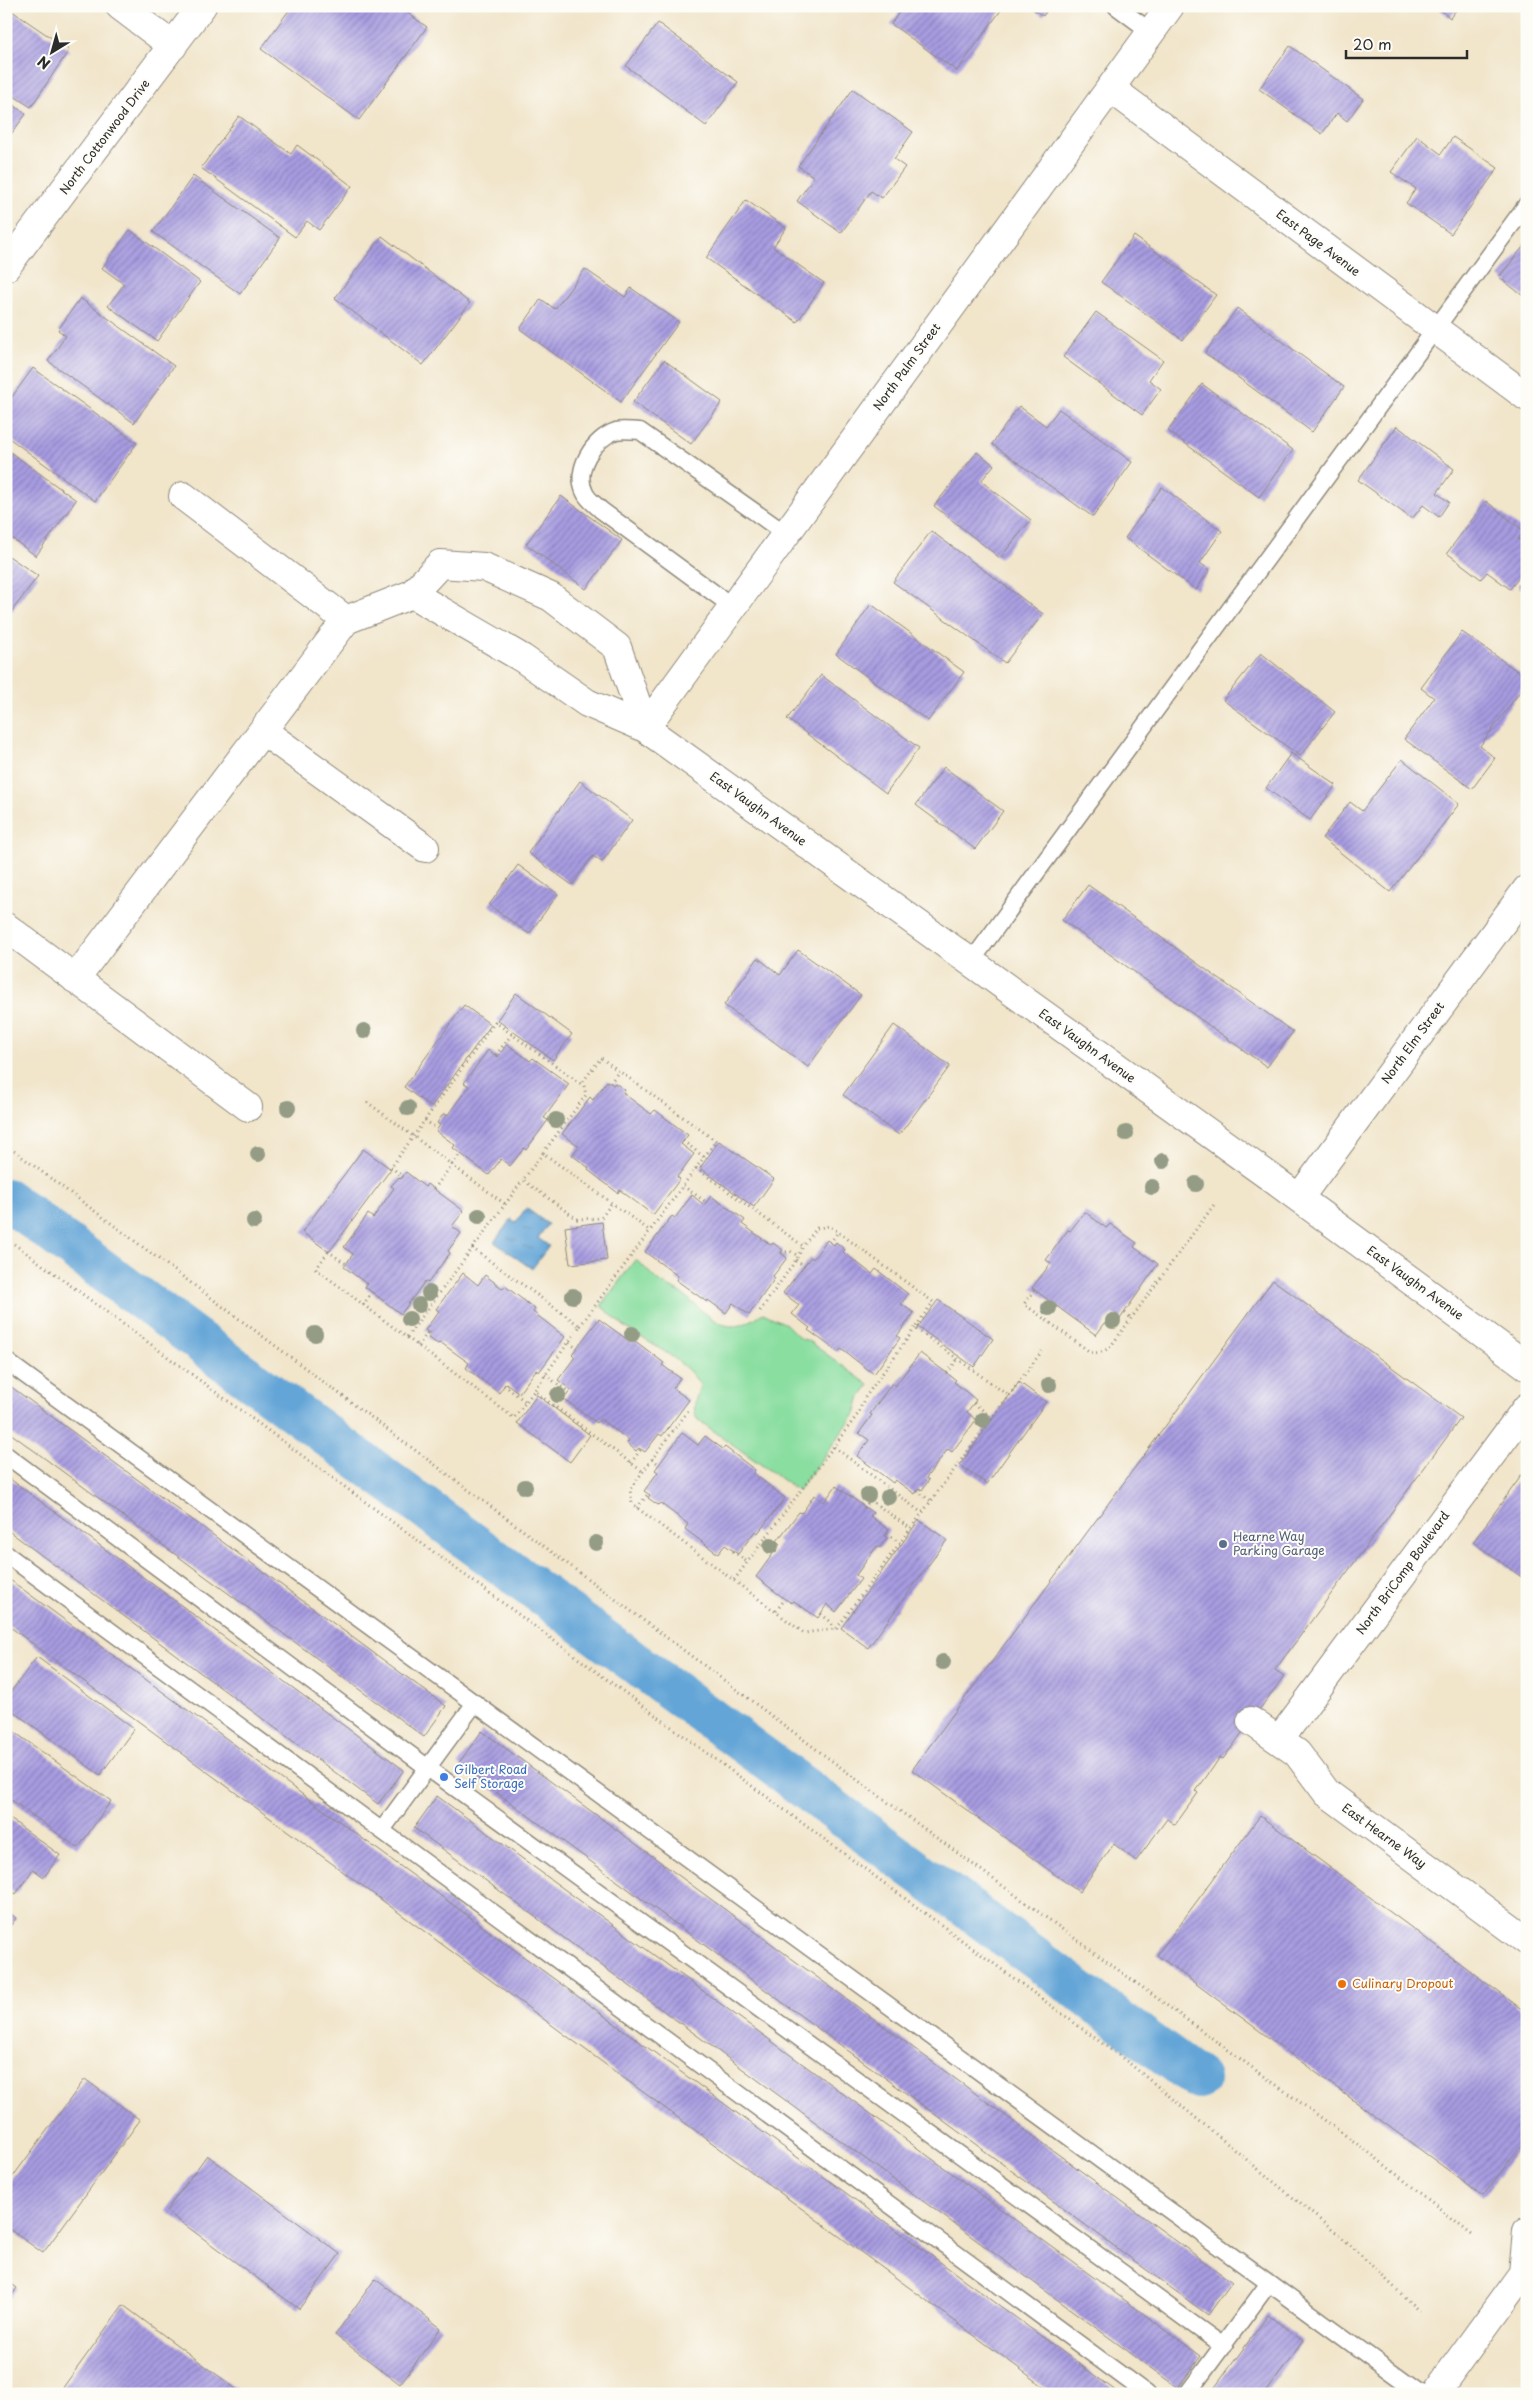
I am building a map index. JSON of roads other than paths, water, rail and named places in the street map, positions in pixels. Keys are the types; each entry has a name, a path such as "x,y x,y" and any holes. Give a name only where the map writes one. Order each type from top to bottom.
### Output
{"street":[{"path":"120,6 173,46"},
{"name":"North Cottonwood Drive","path":"6,268 202,6"},
{"name":"North Palm Street","path":"645,728 1170,6"},
{"name":"East Page Avenue","path":"1110,88 1527,397"},
{"path":"183,496 346,620"},
{"path":"76,979 346,620 412,594 440,564 484,567 551,597 617,647 645,728"},
{"name":"East Vaughn Avenue","path":"412,594 522,658 587,703 645,728 1299,1198 1527,1366"},
{"path":"263,731 425,848"},
{"name":"North Elm Street","path":"1299,1198 1527,888"},
{"path":"6,927 248,1107"},
{"name":"North BriComp Boulevard","path":"1279,1740 1527,1407"},
{"name":"East Hearne Way","path":"1251,1721 1297,1753 1327,1793 1527,1941"},
{"path":"1436,2394 1525,2272 1527,2231"}],"lane":[{"path":"1116,6 1151,32"},
{"path":"971,962 1527,204"},
{"path":"733,607 601,510 585,494 580,477 588,455 606,435 619,430 640,431 786,534"},
{"path":"6,1361 1421,2394"},
{"path":"6,1455 428,1768 1222,2346"},
{"path":"6,1554 1147,2394"},
{"path":"382,1830 475,1703"},
{"path":"1187,2394 1269,2283"}],"water":[{"path":"526,1208 548,1224 538,1238 549,1246 532,1269 494,1242 511,1219 516,1222"}],"waterway":[{"path":"6,1199 1199,2079"}],"place":[{"name":"Hearne Way Parking Garage","path":"1223,1544"},
{"name":"Gilbert Road Self Storage","path":"444,1777"},
{"name":"Culinary Dropout","path":"1342,1984"}]}
